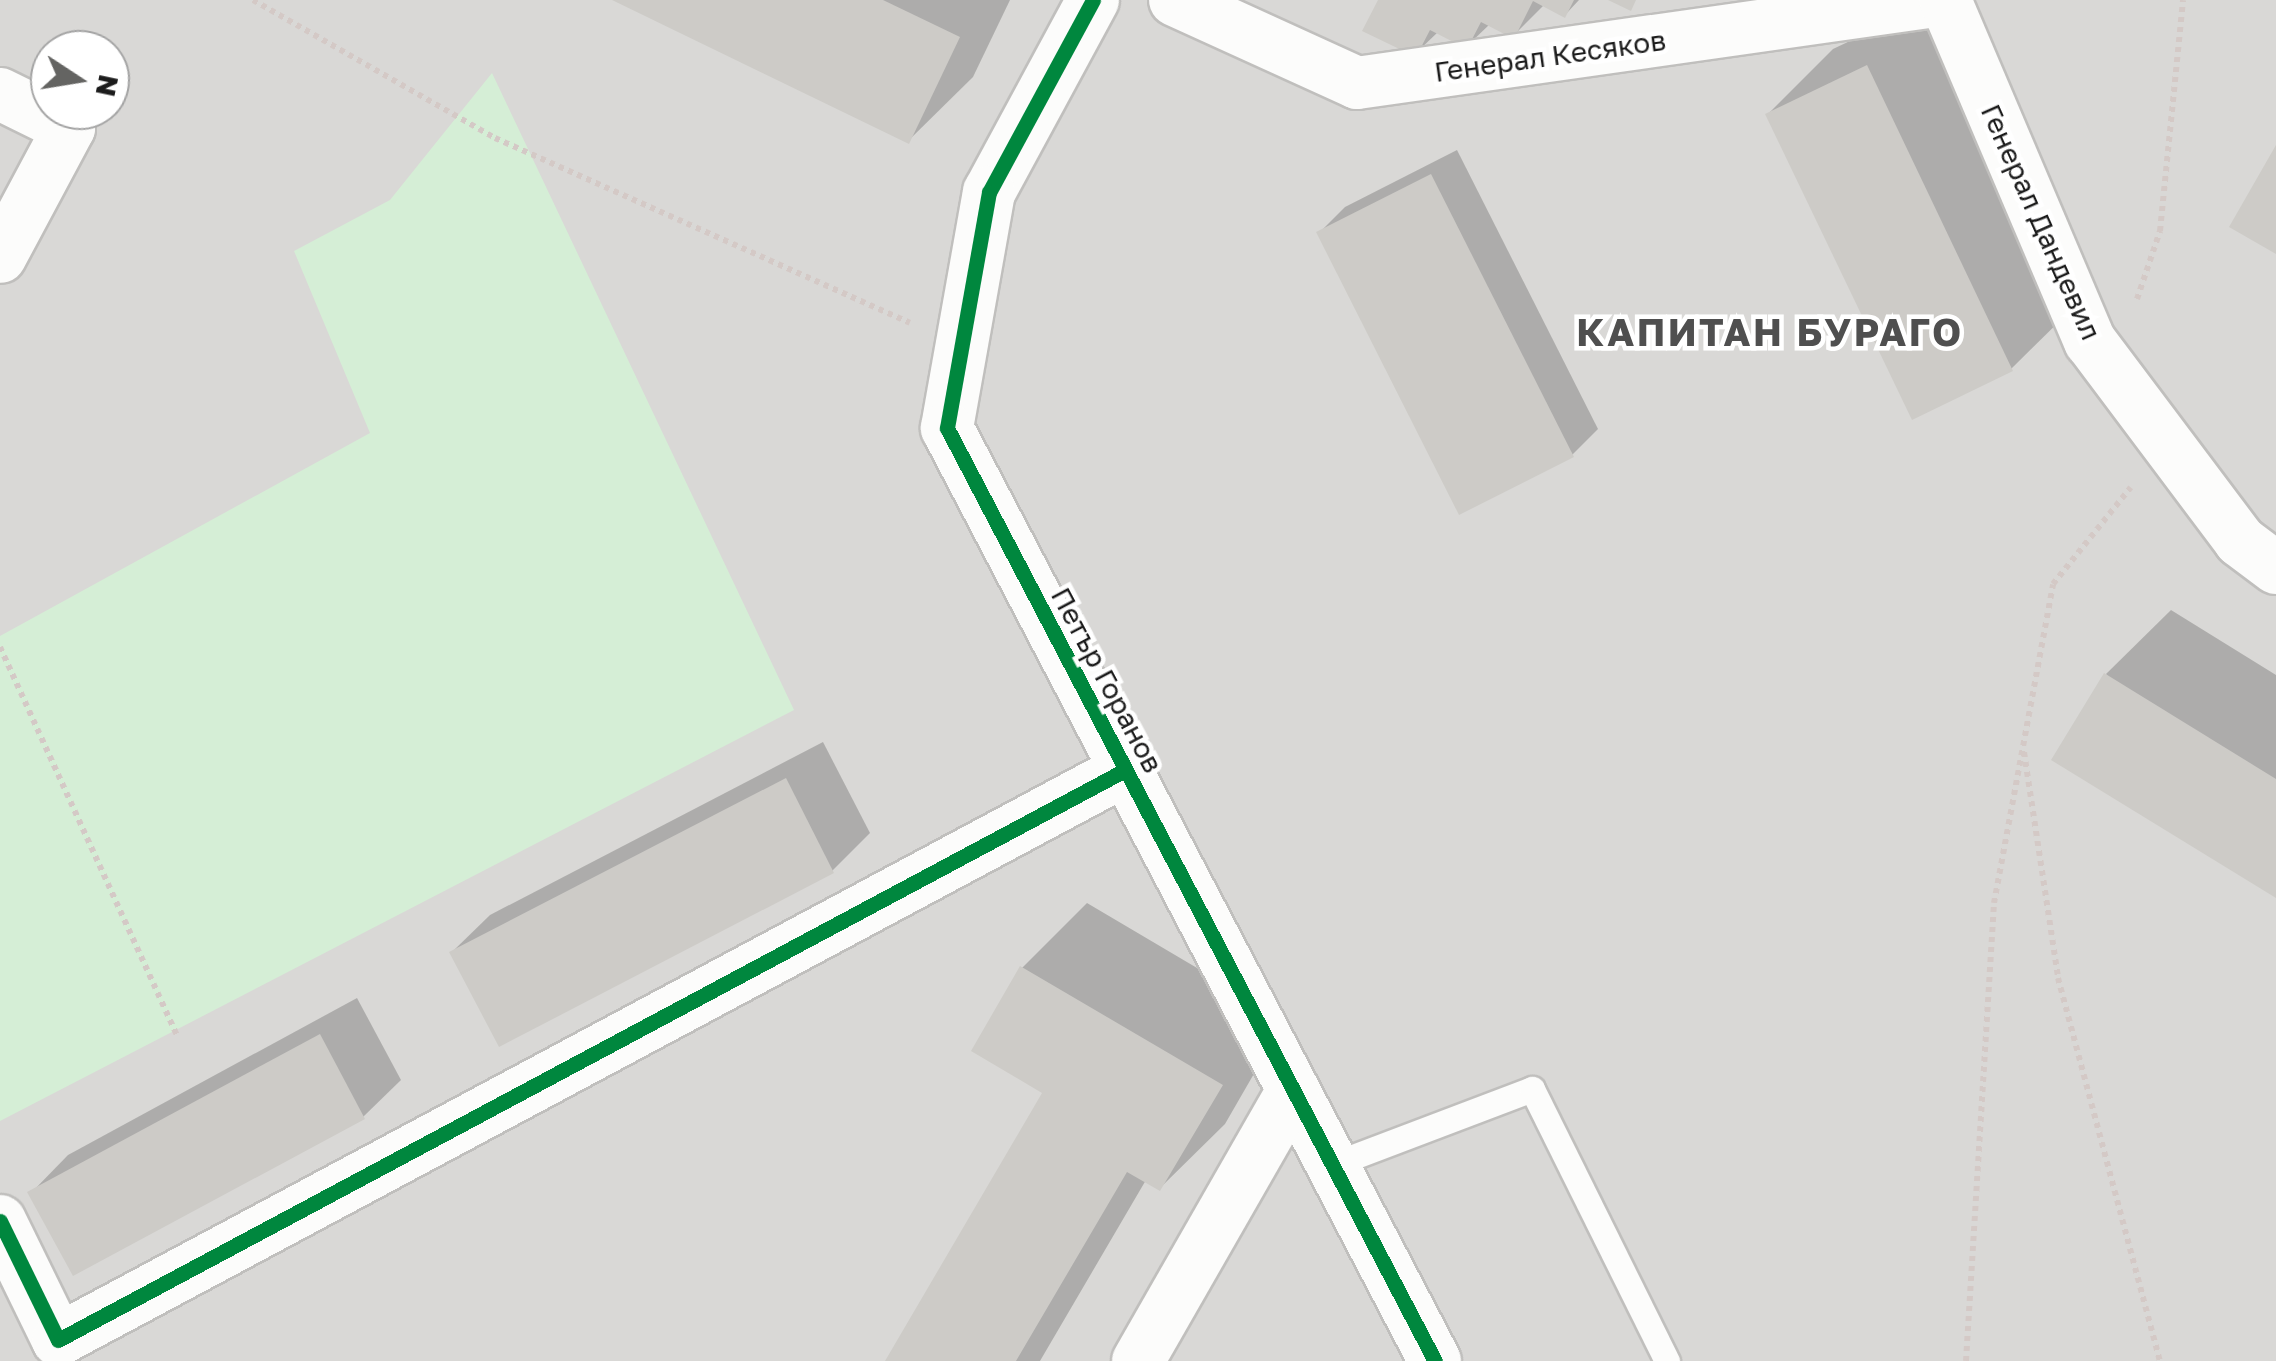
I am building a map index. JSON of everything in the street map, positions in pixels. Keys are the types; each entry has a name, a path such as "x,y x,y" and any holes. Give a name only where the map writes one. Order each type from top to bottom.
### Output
{"street":[{"name":"Петър Горанов","path":"1093,0 989,192 947,428 1436,1361"},
{"name":"Генерал Кесяков","path":"1175,0 1357,83 1944,0"},
{"name":"Генерал Дандевил","path":"1944,0 2090,341 2240,541 2276,568"},
{"path":"0,94 69,128 0,257"},
{"path":"0,1221 58,1340 1126,770"},
{"path":"1138,1361 1293,1090"}],"lane":[{"path":"1332,1165 1532,1088 1667,1361"}],"path":[{"path":"252,0 494,138 961,346"},
{"path":"2090,341 2133,309 2160,231 2183,0"},
{"path":"1966,1361 1994,903 2054,584 2166,443"},
{"path":"0,647 178,1037"},
{"path":"2023,746 2058,978 2160,1361"}],"shaded area":[{"path":"0,0 2276,0 2276,1361 0,1361"}],"green space":[{"path":"492,73 794,710 0,1121 0,636 370,433 294,251 390,200"}],"building":[{"path":"612,0 883,0 960,37 909,144"},
{"path":"1378,0 1574,0 1565,18 1533,1 1514,39 1481,22 1467,49 1430,30 1416,57 1362,31"},
{"path":"1608,0 1636,0 1631,11"},
{"path":"1867,65 2013,371 1912,420 1765,114"},
{"path":"2276,145 2276,254 2229,227"},
{"path":"1431,174 1574,457 1459,515 1316,232"},
{"path":"2104,673 2276,779 2276,898 2051,760"},
{"path":"786,778 834,873 499,1047 449,952"},
{"path":"1020,966 1223,1085 1160,1191 1127,1172 1016,1361 885,1361 1042,1093 971,1051"},
{"path":"320,1034 365,1119 73,1276 27,1192"}],"cycle path":[{"path":"1093,0 989,192 947,428 1435,1361"},
{"path":"0,1221 58,1340 1125,770"}],"district":[{"name":"КАПИТАН БУРАГО","path":"1770,332"}]}
